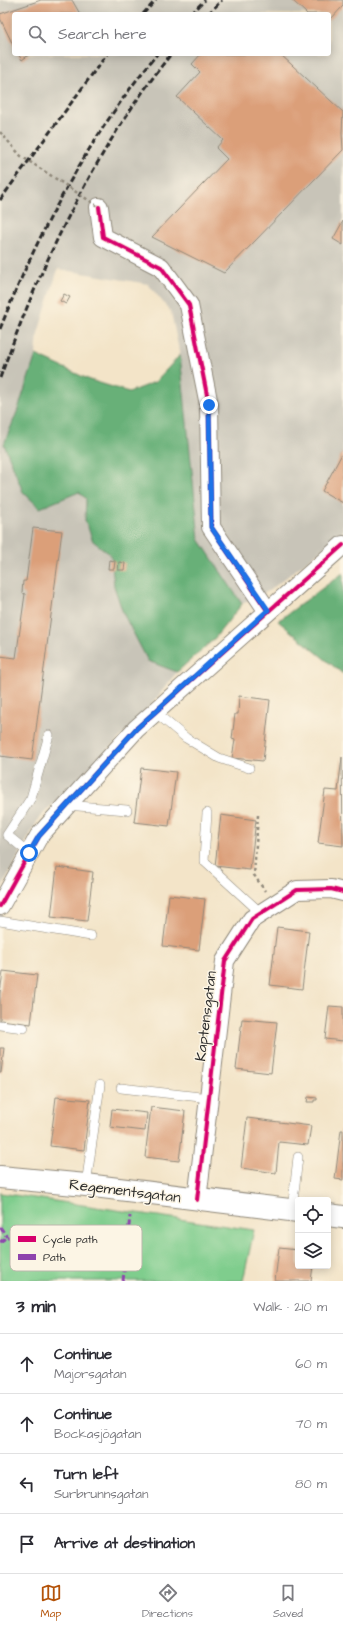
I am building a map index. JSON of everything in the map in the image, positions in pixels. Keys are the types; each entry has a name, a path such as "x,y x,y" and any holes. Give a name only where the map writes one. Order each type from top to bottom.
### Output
{"street":[{"path":"99,207 103,237 161,267 189,305 209,405 211,527 268,610"},
{"path":"0,906 39,836 136,729 268,610 343,545"},
{"name":"Kaptensgatan","path":"197,1200 225,961 252,919 297,890 331,889 343,892"},
{"name":"Regementsgatan","path":"0,1177 86,1185 295,1211"},
{"path":"331,1215 343,1217"}],"lane":[{"path":"155,712 186,738 219,758 249,768"},
{"path":"29,853 3,832 31,798 49,735"},
{"path":"66,805 127,810"},
{"path":"208,813 204,861 267,909"},
{"path":"0,920 91,936"},
{"path":"0,1025 24,1028"},
{"path":"86,1185 100,1086"},
{"path":"122,1088 209,1098"},
{"path":"296,1197 298,1157"}],"path":[{"path":"0,132 20,156 99,207"},
{"path":"258,815 254,875 267,909"}],"shaded area":[{"path":"0,0 343,0 343,533 270,590 242,604 199,539 180,355 171,312 148,284 58,269 38,333 36,355 17,412 4,444 80,492 86,500 85,520 93,541 111,555 114,586 123,613 148,661 177,672 142,716 39,818 0,890"}],"green space":[{"path":"36,355 90,380 129,392 155,382 180,355 199,539 242,604 214,639 177,672 148,661 123,613 114,586 111,555 93,541 85,520 86,499 79,492 40,508 23,492 4,444 17,412"},
{"path":"343,573 343,674 278,621"},
{"path":"0,1193 254,1230 243,1281 0,1281"}],"building":[{"path":"41,0 72,0 79,12 12,12 12,43 0,18 0,14"},
{"path":"292,0 343,0 343,6 331,19 331,12 305,12"},
{"path":"19,56 27,56 22,60"},
{"path":"199,56 282,56 343,112 343,150 224,273 152,237 227,159 216,148 223,140 177,97 200,72 192,64"},
{"path":"343,221 343,245 333,239"},
{"path":"64,294 70,297 66,304 60,301"},
{"path":"343,452 343,503 322,491"},
{"path":"33,528 62,531 32,760 0,756 0,656 16,658 25,594 22,593 23,581 26,581"},
{"path":"109,560 115,561 114,569 108,569"},
{"path":"119,562 125,563 124,570 118,570"},
{"path":"239,696 270,700 263,761 232,758 235,740 232,739 235,714 238,714"},
{"path":"342,757 343,846 318,843 325,790 338,791"},
{"path":"141,768 176,772 169,826 134,822"},
{"path":"221,815 256,820 250,870 215,866"},
{"path":"57,867 93,872 87,921 51,917"},
{"path":"169,895 205,899 199,950 163,946"},
{"path":"277,927 309,931 302,989 270,985"},
{"path":"3,971 37,975 31,1024 0,1020 0,994"},
{"path":"329,1006 343,1007 343,1041 325,1039"},
{"path":"242,1019 277,1022 271,1073 236,1069"},
{"path":"0,1048 4,1048 1,1073 0,1073"},
{"path":"56,1097 90,1100 84,1150 50,1146"},
{"path":"308,1097 317,1098 317,1100 314,1100 314,1102 307,1102"},
{"path":"151,1107 185,1111 179,1161 145,1157"},
{"path":"112,1109 147,1113 145,1131 110,1127"},
{"path":"247,1118 311,1126 308,1145 279,1142 276,1173 241,1168"},
{"path":"341,1130 343,1130 343,1180 335,1179"},
{"path":"279,1248 295,1250 295,1269 313,1269 311,1281 275,1281"}],"railway":[{"path":"145,12 156,0"},
{"path":"193,12 205,0"},
{"path":"210,12 222,0"},
{"path":"0,200 106,56"},
{"path":"0,329 15,292 49,220 68,185 110,118 155,56"},
{"path":"0,378 33,292 72,209 94,168 118,129 170,56"}],"marked path":[{"path":"129,1225 130,1216"},
{"path":"0,1227 7,1237"},
{"path":"0,1242 7,1237 10,1237"},
{"path":"123,1281 124,1271"}],"cycle path":[{"path":"99,207 103,237 161,267 189,305 209,405 211,527 267,610"},
{"path":"0,906 39,836 136,729 343,545"},
{"path":"197,1200 225,961 252,919 297,890 331,889 343,892"}],"route":[{"path":"29,853 39,836 136,729 268,610 211,527 209,405"}]}
